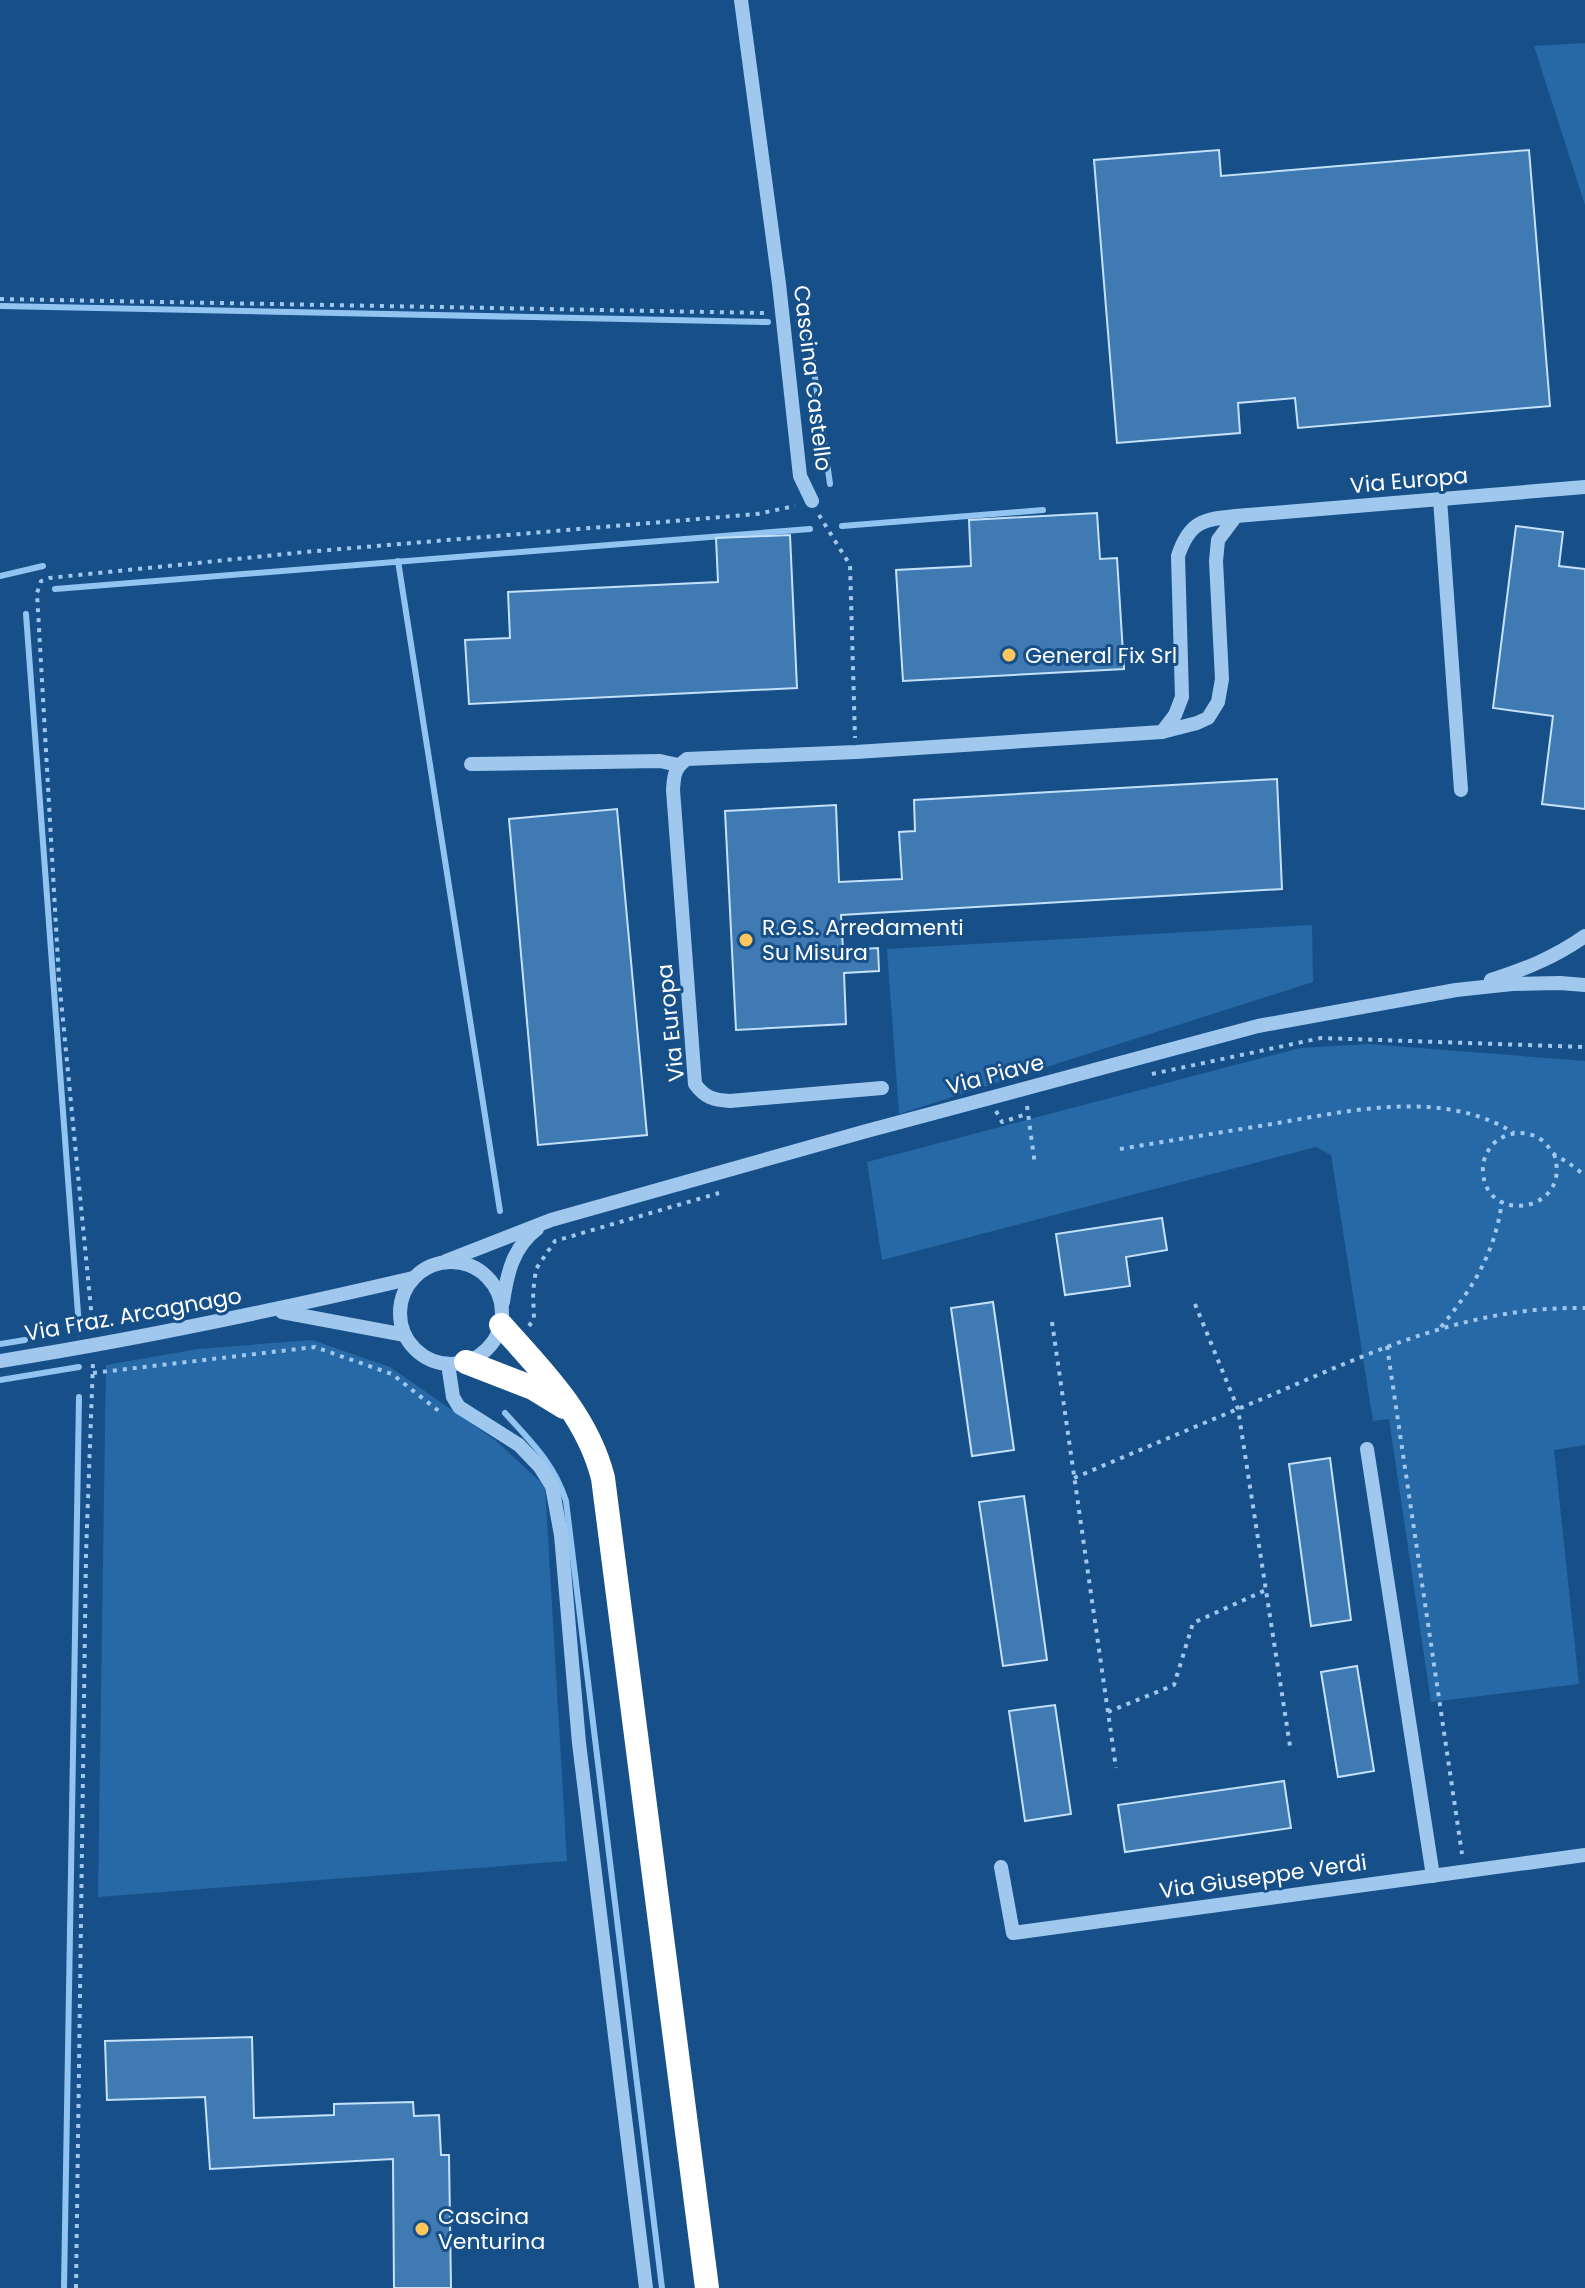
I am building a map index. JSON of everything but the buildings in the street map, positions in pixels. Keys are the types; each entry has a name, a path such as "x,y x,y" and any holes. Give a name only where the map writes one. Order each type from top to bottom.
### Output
{"highway":[{"path":"507,1325 576,1414 597,1454 603,1478 707,2288"},
{"path":"457,1363 533,1388 576,1414"}],"street":[{"name":"Cascina Castello","path":"741,0 800,476 812,501"},
{"name":"Via Europa","path":"1162,732 1175,715 1182,697 1178,556 1184,537 1196,525 1211,518 1585,487"},
{"path":"1440,499 1461,790"},
{"path":"471,764 660,761 678,765 687,759 856,752 1162,732 1197,723 1208,718 1218,702 1222,679 1216,561 1218,540 1236,516"},
{"name":"Via Europa","path":"678,765 673,790 695,1084 702,1094 715,1100 730,1101 882,1088"},
{"name":"Via Piave","path":"1456,990 1531,968 1585,936"},
{"name":"Via Piave","path":"413,1278 422,1270 551,1220 1258,1026 1456,990 1512,984 1585,985"},
{"name":"Via Piave","path":"457,1363 489,1348 507,1325 511,1265 518,1249 530,1235 551,1220"},
{"path":"446,1261 470,1265 490,1278 499,1292 507,1325"},
{"path":"413,1278 400,1306 400,1321 405,1335 423,1356 457,1363 453,1397 459,1407 519,1445 540,1467 552,1486 561,1535 579,1743 646,2288"},
{"name":"Via Fraz. Arcagnago","path":"0,1361 274,1311 413,1278"},
{"path":"274,1311 405,1335"},
{"path":"1367,1449 1433,1876"},
{"name":"Via Giuseppe Verdi","path":"1001,1867 1013,1933 1585,1855"}],"path":[{"path":"0,299 782,313"},
{"path":"76,2288 86,1554 94,1346 59,979 37,593 41,581 305,552 757,514 812,501"},
{"name":"Cascina Castello","path":"812,501 850,565 856,752"},
{"path":"1146,1075 1321,1038 1585,1047"},
{"path":"1035,1165 1025,1106 1040,1102"},
{"path":"1120,1149 1331,1114 1410,1106 1467,1115 1514,1133 1538,1137 1554,1154 1568,1160 1585,1176"},
{"path":"996,1111 1002,1122 1027,1114"},
{"path":"1514,1133 1497,1140 1484,1160 1485,1184 1502,1202 1525,1206 1547,1195 1557,1173 1554,1154"},
{"path":"507,1325 534,1319 536,1269 555,1241 728,1190"},
{"path":"1440,1328 1466,1296 1483,1268 1493,1243 1502,1202"},
{"path":"1195,1304 1238,1409 1290,1746"},
{"path":"1074,1478 1387,1346 1440,1328 1498,1315 1585,1308"},
{"path":"1052,1322 1116,1768"},
{"path":"1387,1346 1464,1871"},
{"path":"93,1373 315,1347 392,1374 447,1418 459,1407"},
{"path":"1108,1712 1174,1685 1193,1623 1266,1590"}],"shaded area":[{"path":"1585,43 1585,205 1534,46"},
{"path":"1312,925 1313,982 899,1114 887,949"},
{"path":"1369,1044 1585,1061 1585,1445 1554,1450 1579,1684 1431,1702 1389,1419 1373,1421 1331,1155 1316,1147 882,1260 867,1162 1300,1048"},
{"path":"312,1340 390,1367 495,1440 545,1486 567,1861 98,1897 106,1365 198,1349"}],"waterway":[{"path":"0,306 768,322"},
{"path":"798,322 807,321 830,484"},
{"path":"842,526 1043,510"},
{"path":"55,589 810,529"},
{"path":"398,561 500,1211"},
{"path":"0,576 43,566"},
{"path":"26,614 79,1327"},
{"path":"0,1344 25,1340"},
{"path":"0,1380 79,1367"},
{"path":"64,2288 79,1397"},
{"path":"505,1413 548,1464 566,1501 662,2288"}],"place":[{"name":"General Fix Srl","path":"1009,655"},
{"name":"R.G.S. Arredamenti Su Misura","path":"746,940"},
{"name":"Cascina Venturina","path":"422,2229"}]}
